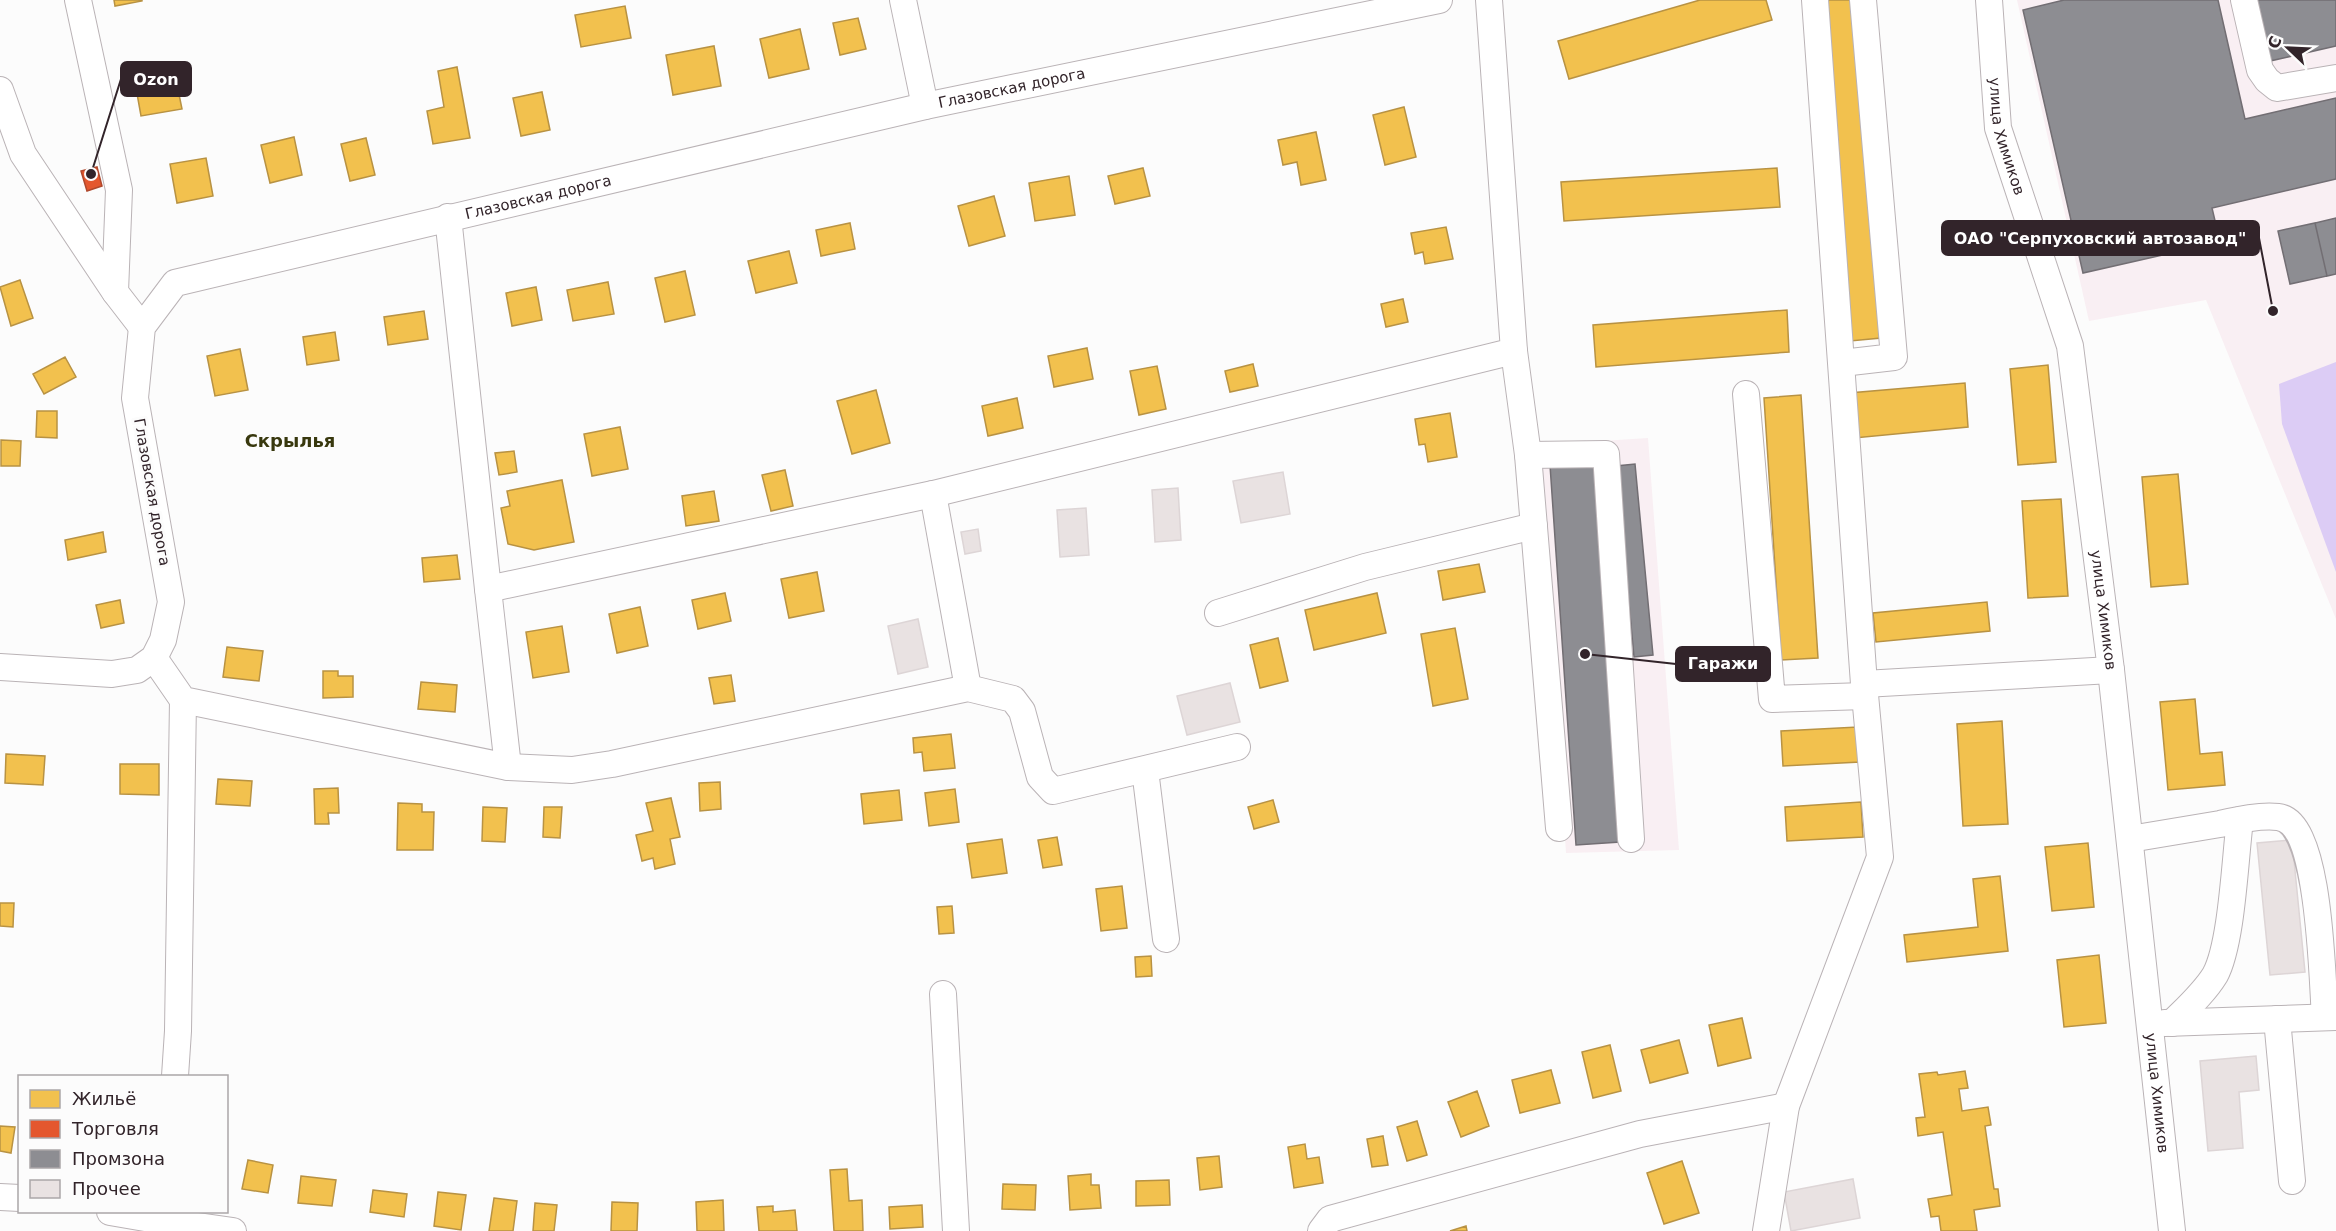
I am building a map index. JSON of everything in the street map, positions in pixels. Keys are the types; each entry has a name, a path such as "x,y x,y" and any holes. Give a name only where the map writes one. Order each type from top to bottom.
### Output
{"street":[{"path":"78,0 119,190 116,292"},
{"path":"903,0 925,106"},
{"path":"910,35 925,25 921,0"},
{"name":"Глазовская дорога","path":"154,658 163,640 171,602 135,398 142,327 175,283 925,106 1439,0"},
{"path":"1489,0 1514,351 1528,455 1559,828"},
{"path":"1766,1231 1786,1106 1880,857 1864,690 1815,0"},
{"path":"1842,363 1894,357 1863,0"},
{"name":"улица Химиков","path":"1989,0 1998,128 2070,346 2130,839 2161,1024 2172,1231"},
{"path":"2244,0 2260,70 2266,80 2277,88 2336,78"},
{"path":"0,90 23,154 142,327"},
{"path":"448,217 508,766"},
{"path":"488,589 933,494 1514,351"},
{"path":"1746,394 1772,699 2111,670"},
{"path":"1528,455 1606,454 1631,839"},
{"path":"933,494 968,688"},
{"path":"1218,613 1365,567 1534,526"},
{"path":"0,667 112,674 137,670 154,658 183,700 178,1031 175,1075"},
{"path":"183,700 508,766 572,770 612,764 968,688 1013,699 1022,711 1040,777 1053,791 1237,747"},
{"path":"1145,770 1166,939"},
{"path":"2130,839 2240,820 2280,817 2294,826 2301,835 2312,869 2330,1017 2161,1024"},
{"path":"2161,1024 2193,1002 2215,974 2225,944 2240,820"},
{"path":"943,994 956,1231"},
{"path":"2277,1019 2292,1181"},
{"path":"1322,1231 1330,1219 1640,1134 1786,1106"},
{"path":"0,1197 18,1198"},
{"path":"124,1213 164,1216 233,1231"}],"shaded area":[{"path":"2017,0 2336,0 2336,619 2206,300 2089,321"},
{"path":"2336,362 2336,572 2282,424 2279,384"},
{"path":"1648,438 1679,850 1566,853 1540,445"}],"building: Жильё":[{"path":"114,0 142,0 142,1 115,6"},
{"path":"1700,0 1766,0 1772,20 1569,79 1558,41"},
{"path":"1825,0 1857,0 1881,338 1850,341"},
{"path":"625,6 631,38 581,47 575,15"},
{"path":"858,18 866,49 840,55 833,23"},
{"path":"800,29 809,69 769,78 760,39"},
{"path":"714,46 721,86 673,95 666,55"},
{"path":"457,67 470,138 433,144 427,111 444,107 438,71"},
{"path":"176,80 182,109 141,116 136,88"},
{"path":"542,92 550,130 521,136 513,98"},
{"path":"1404,107 1416,157 1385,165 1373,115"},
{"path":"1316,132 1326,180 1301,185 1297,162 1283,165 1278,140"},
{"path":"294,137 302,175 270,183 261,145"},
{"path":"366,138 375,175 350,181 341,144"},
{"path":"206,158 213,196 177,203 170,164"},
{"path":"1143,168 1150,196 1115,204 1108,176"},
{"path":"1777,168 1780,207 1564,221 1561,182"},
{"path":"1069,176 1075,215 1035,221 1029,183"},
{"path":"994,196 1005,236 969,246 958,206"},
{"path":"850,223 855,249 821,256 816,230"},
{"path":"1446,227 1453,259 1425,264 1423,252 1415,254 1411,233"},
{"path":"789,251 797,283 756,293 748,261"},
{"path":"685,271 695,315 665,322 655,278"},
{"path":"20,280 33,318 11,326 0,287"},
{"path":"608,282 614,314 573,321 567,290"},
{"path":"536,287 542,320 512,326 506,293"},
{"path":"1403,299 1408,322 1386,327 1381,304"},
{"path":"1787,310 1789,352 1596,367 1593,325"},
{"path":"424,311 428,339 388,345 384,317"},
{"path":"335,332 339,360 307,365 303,337"},
{"path":"1087,348 1093,379 1054,387 1048,356"},
{"path":"240,349 248,390 215,396 207,356"},
{"path":"65,357 76,377 44,394 33,374"},
{"path":"1253,364 1258,386 1230,392 1225,371"},
{"path":"2048,365 2056,462 2018,465 2010,369"},
{"path":"1157,366 1166,409 1139,415 1130,371"},
{"path":"1965,383 1968,427 1854,438 1849,393"},
{"path":"876,390 890,443 852,454 837,401"},
{"path":"1801,395 1818,658 1781,660 1764,398"},
{"path":"1017,398 1023,428 988,436 982,406"},
{"path":"37,411 57,411 57,438 36,437"},
{"path":"1450,413 1457,457 1428,462 1425,444 1419,445 1415,419"},
{"path":"620,427 628,469 592,476 584,434"},
{"path":"1,440 21,441 20,466 1,466"},
{"path":"514,451 517,472 499,475 495,453"},
{"path":"785,470 793,506 771,511 762,475"},
{"path":"2178,474 2188,584 2151,587 2142,477"},
{"path":"562,480 574,542 534,550 508,544 501,508 510,506 507,491"},
{"path":"714,491 719,521 686,526 682,496"},
{"path":"2061,499 2068,596 2028,598 2022,501"},
{"path":"103,532 106,552 68,560 65,540"},
{"path":"457,555 460,579 424,582 422,558"},
{"path":"1479,564 1485,592 1443,600 1438,571"},
{"path":"817,572 824,611 789,618 781,579"},
{"path":"725,593 731,621 698,629 692,600"},
{"path":"1377,593 1386,633 1314,650 1305,610"},
{"path":"120,600 124,623 101,628 96,605"},
{"path":"1987,602 1990,631 1876,642 1873,613"},
{"path":"640,607 648,646 617,653 609,614"},
{"path":"562,626 569,672 533,678 526,632"},
{"path":"1455,628 1468,699 1433,706 1421,634"},
{"path":"1278,638 1288,681 1260,688 1250,645"},
{"path":"227,647 263,651 259,681 223,677"},
{"path":"323,671 338,671 338,676 353,676 353,697 323,698"},
{"path":"731,675 735,701 714,704 709,678"},
{"path":"421,682 457,685 455,712 418,709"},
{"path":"2195,699 2200,754 2222,752 2225,785 2168,790 2160,702"},
{"path":"2002,721 2008,824 1963,826 1957,724"},
{"path":"1858,727 1860,762 1783,766 1781,731"},
{"path":"951,734 955,768 924,771 922,752 914,753 913,738"},
{"path":"6,754 45,756 43,785 5,783"},
{"path":"120,764 159,764 159,795 120,794"},
{"path":"218,779 252,781 250,806 216,804"},
{"path":"720,782 721,809 700,811 699,783"},
{"path":"338,788 339,813 328,813 329,824 315,824 314,789"},
{"path":"955,789 959,822 929,826 925,793"},
{"path":"899,790 902,820 864,824 861,794"},
{"path":"671,798 680,837 670,839 675,864 655,869 653,858 642,861 636,835 653,831 646,803"},
{"path":"1273,800 1279,822 1254,829 1248,807"},
{"path":"1861,802 1863,837 1787,841 1785,807"},
{"path":"398,803 422,804 422,812 434,812 433,850 397,850"},
{"path":"483,807 507,808 505,842 482,841"},
{"path":"544,807 562,807 560,838 543,837"},
{"path":"1057,837 1062,865 1043,868 1038,840"},
{"path":"1002,839 1007,873 972,878 967,844"},
{"path":"2088,843 2094,907 2052,911 2045,847"},
{"path":"2000,876 2008,951 1907,962 1904,935 1978,927 1973,879"},
{"path":"1122,886 1127,928 1101,931 1096,889"},
{"path":"0,903 14,903 13,927 0,926"},
{"path":"952,906 954,933 939,934 937,907"},
{"path":"2099,955 2106,1023 2064,1027 2057,960"},
{"path":"1151,956 1152,976 1136,977 1135,957"},
{"path":"1742,1018 1751,1058 1718,1066 1709,1025"},
{"path":"1679,1040 1688,1073 1650,1083 1641,1050"},
{"path":"1610,1045 1621,1091 1593,1098 1582,1052"},
{"path":"1551,1070 1560,1103 1520,1113 1512,1080"},
{"path":"1965,1071 1968,1088 1959,1089 1962,1111 1988,1107 1991,1125 1985,1126 1994,1189 1998,1189 2000,1206 1974,1210 1977,1231 1941,1231 1939,1216 1931,1217 1928,1199 1952,1195 1943,1132 1918,1136 1916,1118 1925,1117 1919,1074 1937,1072 1938,1075"},
{"path":"1477,1091 1489,1126 1461,1137 1448,1102"},
{"path":"1417,1121 1427,1155 1407,1161 1397,1127"},
{"path":"0,1126 15,1127 11,1153 0,1151"},
{"path":"1383,1136 1388,1165 1372,1167 1367,1139"},
{"path":"1305,1144 1307,1159 1319,1157 1323,1183 1294,1188 1288,1147"},
{"path":"1219,1156 1222,1187 1200,1190 1197,1158"},
{"path":"248,1160 273,1165 268,1193 242,1189"},
{"path":"1682,1161 1699,1213 1664,1224 1647,1173"},
{"path":"847,1169 849,1201 862,1200 863,1231 834,1231 830,1170"},
{"path":"1091,1174 1091,1185 1099,1185 1101,1208 1070,1210 1068,1176"},
{"path":"301,1176 336,1180 332,1206 298,1203"},
{"path":"1169,1180 1170,1205 1136,1206 1136,1181"},
{"path":"1003,1184 1036,1185 1035,1210 1002,1209"},
{"path":"373,1190 407,1194 404,1217 370,1212"},
{"path":"438,1192 466,1195 461,1230 434,1226"},
{"path":"494,1198 517,1201 513,1231 489,1231"},
{"path":"723,1200 724,1231 697,1231 696,1202"},
{"path":"612,1202 638,1203 637,1231 611,1231"},
{"path":"535,1203 557,1205 554,1231 533,1231"},
{"path":"922,1205 923,1227 890,1229 889,1207"},
{"path":"773,1206 773,1212 795,1210 797,1231 759,1231 757,1207"},
{"path":"1466,1226 1467,1231 1450,1231"}],"building: Торговля":[{"path":"97,167 102,186 87,191 81,171"}],"building: Промзона":[{"path":"2064,0 2218,0 2245,119 2336,98 2336,179 2212,208 2220,242 2083,273 2023,10"},
{"path":"2256,0 2336,0 2336,46 2270,61"},
{"path":"2336,218 2336,274 2327,276 2315,223"},
{"path":"2315,223 2327,276 2290,284 2278,231"},
{"path":"1594,462 1620,842 1576,845 1550,465"},
{"path":"1635,464 1653,655 1634,657 1616,466"}],"building: Прочее":[{"path":"1283,472 1290,514 1241,523 1233,481"},
{"path":"1178,488 1181,540 1155,542 1152,490"},
{"path":"1086,508 1089,555 1060,557 1057,510"},
{"path":"978,529 981,551 965,554 961,532"},
{"path":"918,619 928,667 898,674 888,626"},
{"path":"1230,683 1240,722 1187,735 1177,696"},
{"path":"2292,840 2305,972 2270,975 2257,843"},
{"path":"2256,1056 2259,1090 2239,1092 2243,1148 2208,1151 2200,1061"},
{"path":"1853,1179 1860,1218 1791,1231 1784,1192"}],"place":[{"name":"Ozon","path":"91,174"},
{"name":"ОАО \"Серпуховский автозавод\"","path":"2273,311"},
{"name":"Гаражи","path":"1585,654"}],"district":[{"name":"Скрылья","path":"290,441"}]}
